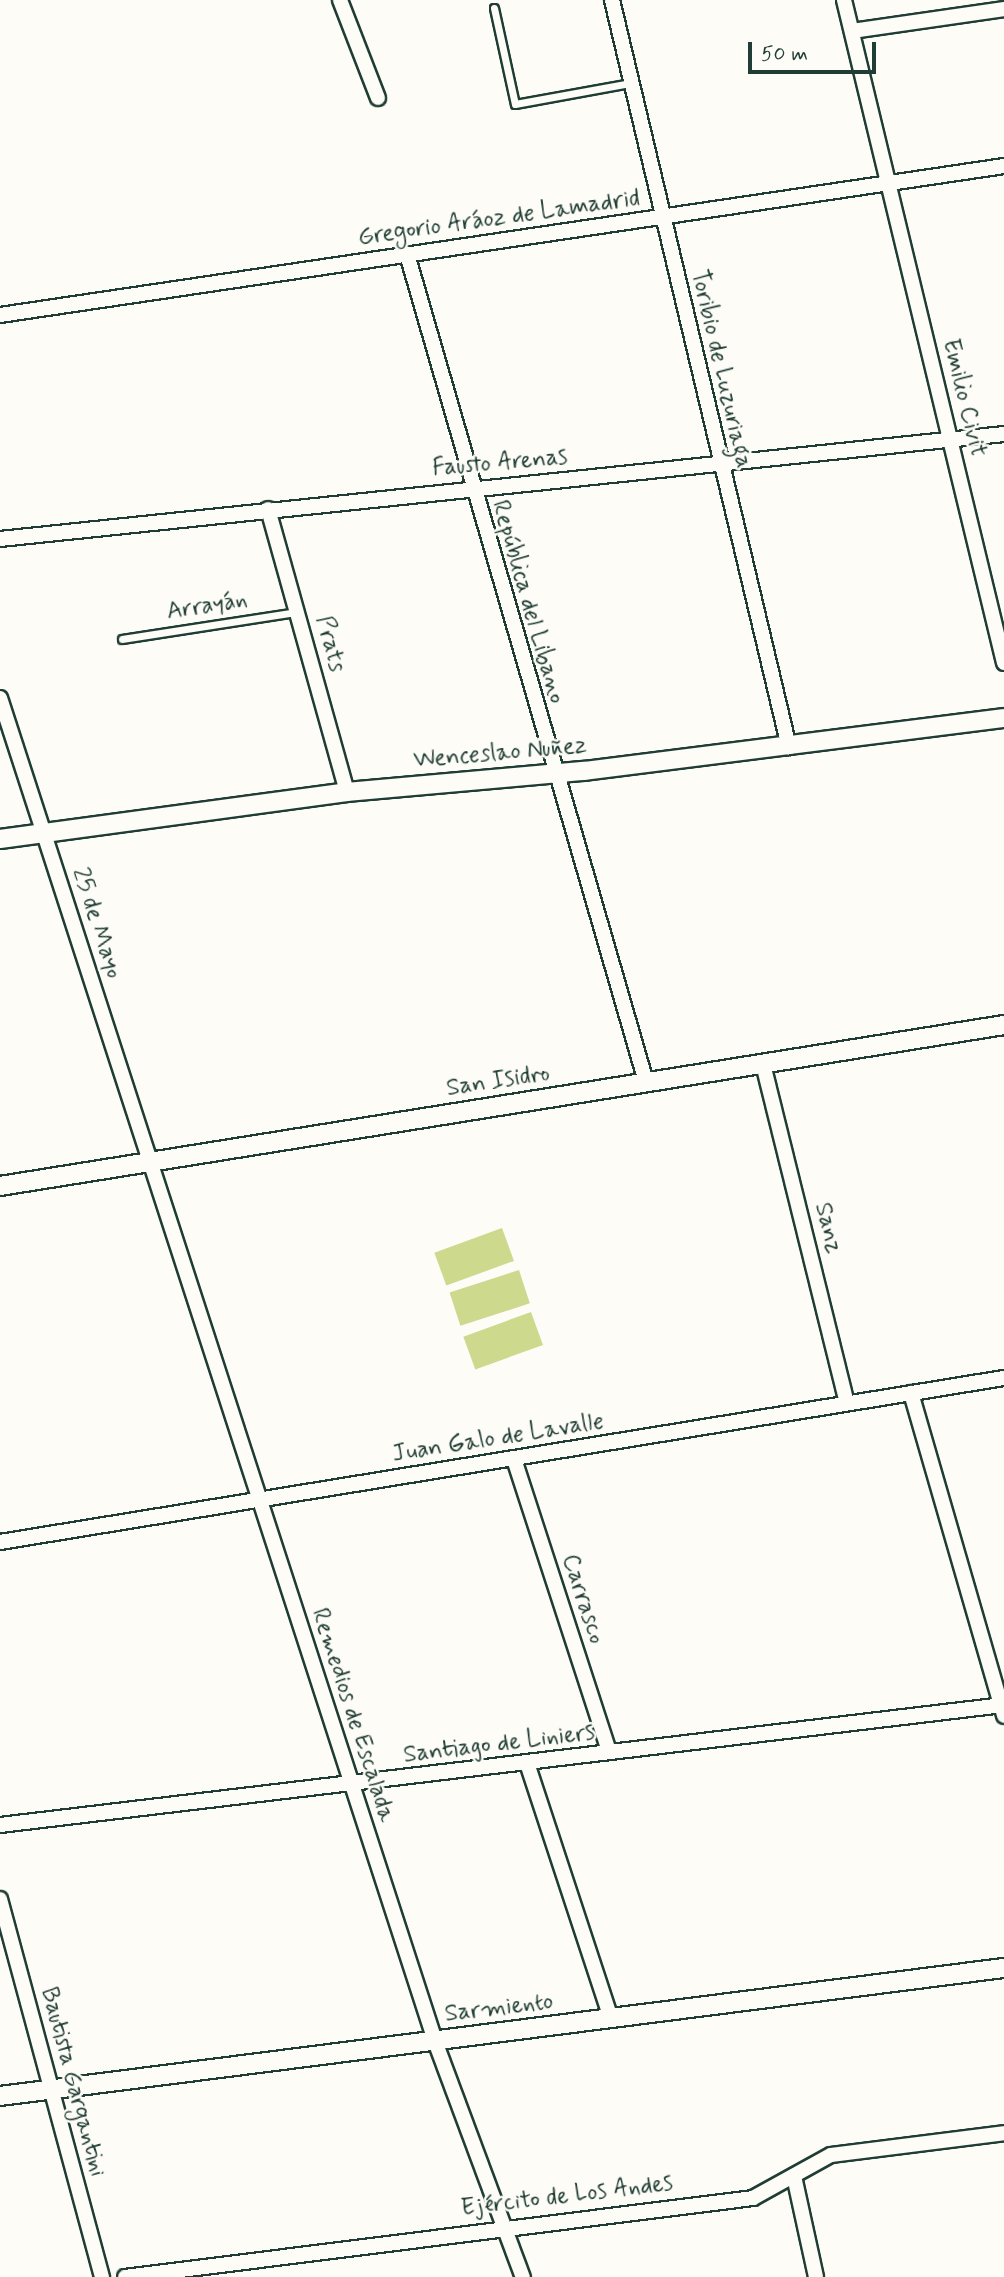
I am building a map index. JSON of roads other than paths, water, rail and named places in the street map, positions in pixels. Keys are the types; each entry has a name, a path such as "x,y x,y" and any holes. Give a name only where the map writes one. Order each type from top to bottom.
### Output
{"street":[{"path":"340,0 378,98"},
{"name":"Toribio de Luzuriaga","path":"611,0 719,467 789,747"},
{"name":"Emilio Civit","path":"844,0 1004,663"},
{"path":"852,31 1004,9"},
{"name":"Gregorio Aráoz de Lamadrid","path":"0,315 1004,166"},
{"name":"República del Libano","path":"407,254 554,773 646,1082"},
{"name":"Fausto Arenas","path":"0,539 472,488 719,467 952,443 1004,434"},
{"name":"Prats","path":"268,509 347,792"},
{"name":"25 de Mayo","path":"0,698 153,1162"},
{"name":"Wenceslao Nuñez","path":"0,839 347,792 789,747 1004,719"},
{"name":"San Isidro","path":"0,1186 1004,1025"},
{"name":"Sanz","path":"763,1064 848,1403"},
{"name":"Remedios de Escalada","path":"153,1162 258,1499 435,2041 523,2277"},
{"name":"Juan Galo de Lavalle","path":"0,1542 1004,1378"},
{"path":"911,1393 1003,1709"},
{"name":"Carrasco","path":"514,1459 609,1752"},
{"name":"Santiago de Liniers","path":"0,1825 353,1785 609,1752 1003,1709"},
{"path":"527,1763 611,2018"},
{"name":"Bautista Gargantini","path":"0,1899 102,2277"},
{"name":"Sarmiento","path":"0,2096 1004,1968"},
{"name":"Ejército de Los Andes","path":"125,2277 505,2225 753,2198 831,2155 1004,2133"},
{"path":"794,2176 816,2277"}],"lane":[{"path":"494,8 515,104 631,83"},
{"name":"Arrayán","path":"122,639 298,612"}]}
